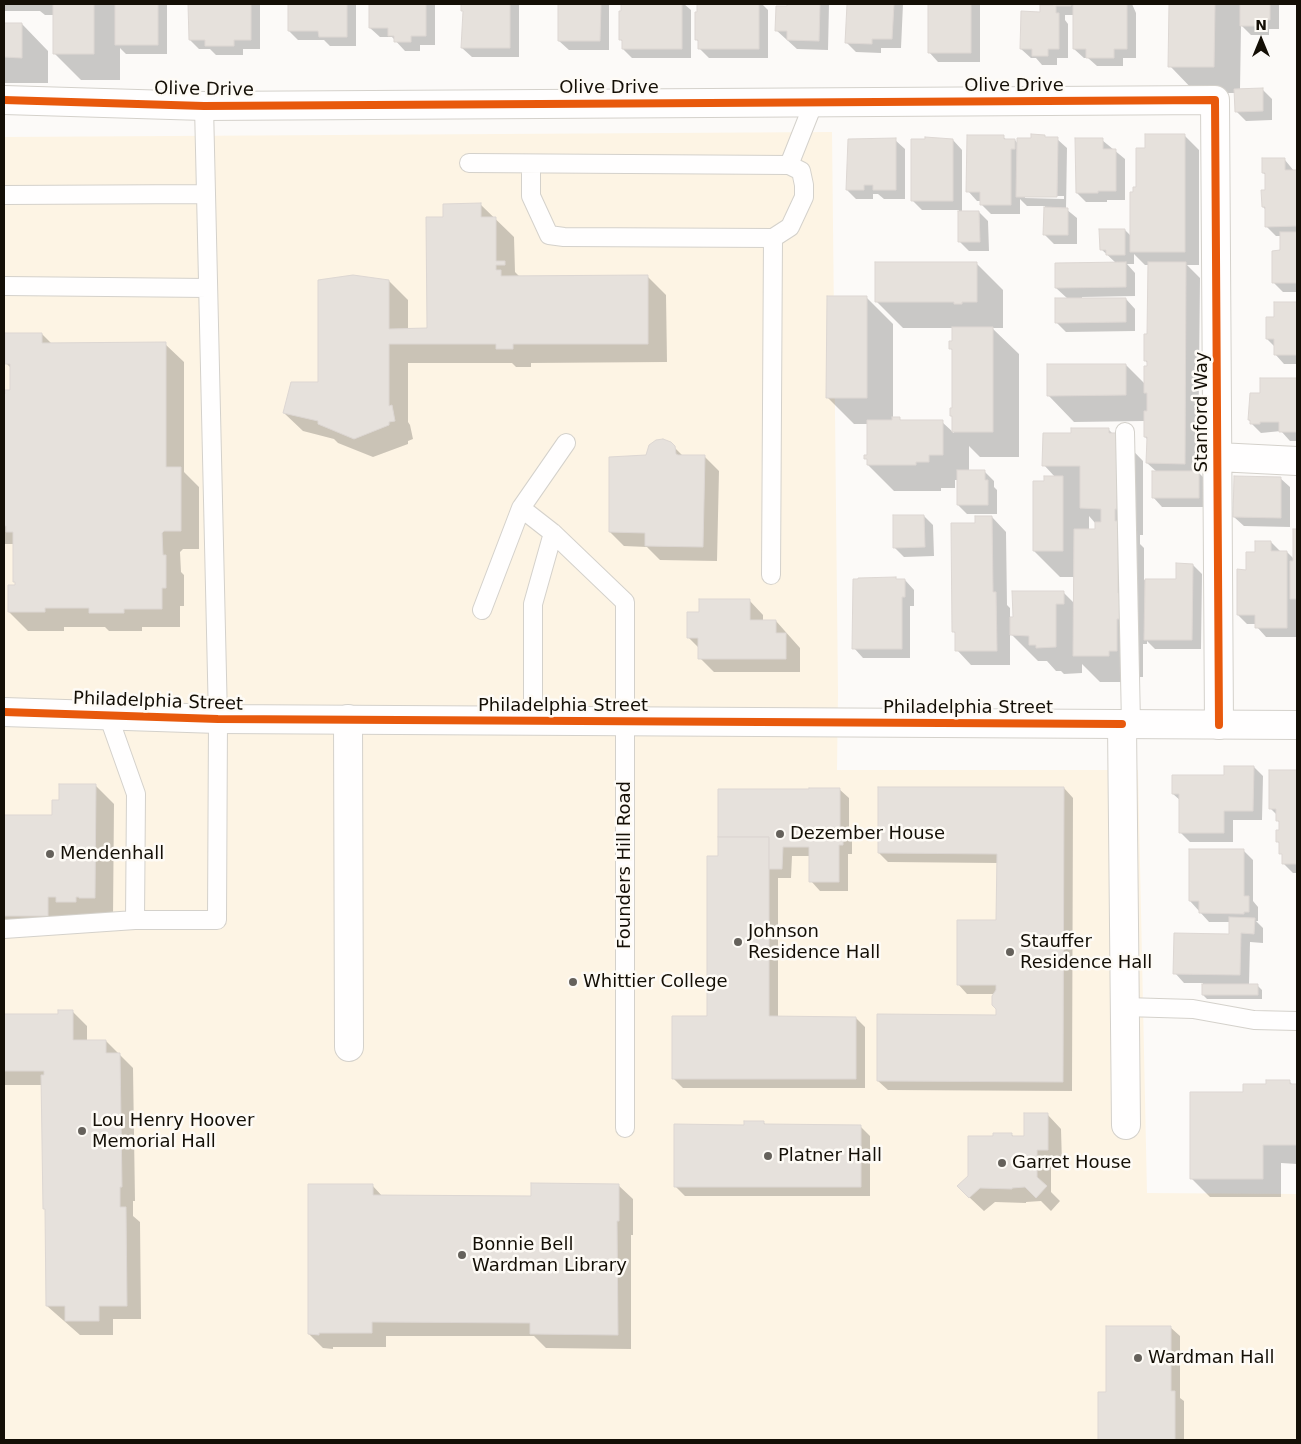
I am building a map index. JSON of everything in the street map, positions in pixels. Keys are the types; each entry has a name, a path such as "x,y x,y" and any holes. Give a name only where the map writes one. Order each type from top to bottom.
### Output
{"street":[{"name":"Olive Drive","path":"4,100 204,106 1215,100"},
{"name":"Stanford Way","path":"1215,100 1219,725"},
{"path":"1218,457 1297,460"},
{"name":"Philadelphia Street","path":"4,712 218,720 1297,725"},
{"path":"348,720 349,1047"},
{"path":"1126,1125 1127,724"}],"lane":[{"path":"789,165 814,102"},
{"path":"4,929 135,920 217,920 218,720 204,106"},
{"path":"469,163 789,165 801,171 804,197 790,227 773,238 564,237 549,235 531,196 531,164"},
{"path":"4,195 206,194"},
{"path":"771,575 773,238"},
{"path":"4,286 208,288"},
{"path":"1125,432 1127,724"},
{"path":"482,610 521,508 566,443"},
{"name":"Founders Hill Road","path":"521,508 553,534 625,602 624,1128"},
{"path":"533,720 533,604 553,534"},
{"path":"108,715 136,794 135,920"},
{"path":"1125,1007 1193,1010 1254,1020 1297,1020"}],"shaded area":[{"name":"Whittier College","path":"832,132 838,693 837,770 1138,770 1147,1193 1297,1194 1297,1440 4,1440 4,137"}],"building":[{"path":"53,4 94,4 94,54 53,54"},
{"path":"115,4 158,4 158,45 115,45"},
{"path":"188,4 251,4 251,40 234,40 234,46 205,46 205,40 189,40"},
{"path":"288,4 347,4 347,37 319,37 318,31 288,31"},
{"path":"369,4 426,4 426,36 411,36 411,42 394,42 394,36 388,36 388,28 369,28"},
{"path":"461,4 510,4 510,48 461,48 463,11 461,11"},
{"path":"558,4 601,4 600,41 558,41"},
{"path":"621,4 682,4 682,49 622,49 622,40 619,40 619,11 621,11"},
{"path":"697,4 759,4 759,49 698,49 698,40 695,40 695,12 697,12"},
{"path":"787,4 820,4 819,41 787,40 787,31 775,31 776,6 787,6"},
{"path":"847,4 894,4 892,39 872,39 872,44 845,43"},
{"path":"928,4 971,4 971,53 928,53"},
{"path":"1071,4 1071,6 1056,6 1056,13 1059,13 1059,49 1048,49 1048,56 1032,56 1032,49 1020,49 1021,11 1040,12 1040,5"},
{"path":"1073,4 1127,4 1127,49 1114,49 1114,58 1086,58 1086,49 1073,49"},
{"path":"1169,4 1215,4 1214,67 1168,67"},
{"path":"1240,4 1270,4 1270,20 1260,20 1260,26 1240,26"},
{"path":"4,23 22,23 22,58 4,57"},
{"path":"1263,88 1263,111 1235,112 1234,89"},
{"path":"1031,134 1058,137 1057,197 1016,197 1017,138 1031,138"},
{"path":"1145,134 1185,134 1185,252 1130,252 1130,192 1133,192 1133,187 1136,187 1136,148 1145,148"},
{"path":"967,135 1004,135 1004,139 1015,139 1015,149 1011,149 1011,205 980,205 980,192 966,192"},
{"path":"925,137 953,139 953,201 911,201 911,139 925,139"},
{"path":"896,138 896,190 873,190 873,185 864,185 864,190 846,190 848,139"},
{"path":"1075,138 1103,138 1103,149 1116,149 1116,191 1076,193"},
{"path":"1262,158 1285,158 1285,170 1297,170 1297,226 1265,227 1265,207 1262,207 1261,190 1265,190 1265,173 1262,173"},
{"path":"481,203 481,217 496,217 496,261 505,261 505,265 496,265 496,270 501,270 501,276 648,275 648,344 513,344 513,349 496,349 496,344 389,344 389,406 392,405 395,421 389,422 389,425 354,439 318,424 318,421 283,413 291,382 318,382 318,280 353,275 389,280 389,329 427,328 426,217 443,217 443,204"},
{"path":"1044,207 1068,208 1068,235 1043,235"},
{"path":"958,211 979,211 980,242 958,242"},
{"path":"1099,229 1125,229 1125,255 1106,255 1106,250 1100,250"},
{"path":"1280,232 1297,232 1297,283 1272,283 1272,251 1280,250"},
{"path":"875,262 977,262 977,302 954,304 954,302 875,302"},
{"path":"1126,262 1126,287 1055,288 1055,263"},
{"path":"1148,262 1186,262 1185,464 1146,463 1147,437 1144,437 1144,411 1147,411 1147,393 1144,393 1144,366 1147,366 1147,361 1144,361 1144,334 1147,334"},
{"path":"827,296 867,296 867,398 826,398"},
{"path":"1055,298 1126,298 1126,322 1055,323"},
{"path":"1274,302 1297,302 1297,355 1274,355 1274,339 1266,339 1266,317 1274,317"},
{"path":"952,327 993,327 993,432 952,432 950,408 952,408 952,349 949,349 949,341 952,341"},
{"path":"5,333 42,333 42,343 166,342 166,467 181,467 181,531 164,531 162,533 163,555 166,555 166,588 162,588 162,609 124,609 124,613 89,613 89,608 45,608 45,612 8,612 8,585 15,585 15,582 13,582 13,532 6,532 6,526 4,526 4,394 5,390 10,390 10,364 5,364"},
{"path":"1047,364 1126,364 1126,395 1047,396"},
{"path":"1260,378 1297,378 1297,432 1279,432 1279,422 1250,424 1250,420 1248,420 1250,393 1260,393"},
{"path":"892,417 900,417 900,420 943,420 943,455 929,455 929,462 916,462 916,465 867,465 867,459 864,459 864,455 867,455 867,420 892,420"},
{"path":"1071,428 1109,428 1109,433 1118,433 1117,509 1115,509 1115,521 1118,521 1118,593 1121,593 1121,619 1117,619 1117,651 1109,651 1109,656 1073,656 1074,529 1095,529 1095,522 1101,522 1101,509 1080,508 1080,466 1042,466 1043,433 1071,433"},
{"path":"663,439 675,446 676,454 678,455 705,455 703,547 645,546 645,533 609,532 609,457 646,455 649,445 656,440"},
{"path":"957,470 985,470 985,480 988,480 988,505 957,505"},
{"path":"1152,471 1199,471 1199,498 1152,498"},
{"path":"1044,476 1063,476 1063,551 1033,551 1033,481 1044,481"},
{"path":"1234,476 1281,477 1281,518 1233,517"},
{"path":"893,515 924,515 925,547 893,548"},
{"path":"975,516 992,516 993,592 996,592 997,651 955,651 955,632 952,632 951,523 975,523"},
{"path":"1293,529 1297,529 1297,599 1290,599 1290,561 1293,561"},
{"path":"1255,541 1271,541 1271,551 1287,551 1287,628 1255,628 1255,615 1237,615 1237,569 1246,570 1246,552 1255,552"},
{"path":"1176,563 1193,564 1192,640 1144,640 1145,579 1176,579"},
{"path":"896,577 896,579 905,579 905,597 902,597 902,649 852,649 853,579"},
{"path":"1012,591 1064,591 1064,604 1056,604 1056,647 1036,648 1036,645 1029,645 1029,636 1010,635 1010,617 1013,617"},
{"path":"699,599 750,599 750,620 776,620 776,633 786,633 786,659 698,659 698,638 687,638 687,612 699,612"},
{"path":"1224,766 1254,766 1253,811 1224,811 1224,833 1179,833 1179,794 1172,794 1172,775 1224,775"},
{"path":"1269,770 1297,770 1297,864 1282,864 1282,854 1279,854 1276,830 1279,830 1279,821 1276,821 1276,809 1269,809"},
{"name":"Mendenhall","path":"59,784 96,784 95,898 76,897 76,902 56,902 56,897 48,897 48,916 4,916 4,815 52,815 52,800 59,800"},
{"name":"Stauffer Residence Hall","path":"878,787 1064,787 1063,1082 877,1081 877,1014 996,1015 996,1009 992,1005 992,996 996,990 996,985 957,985 957,920 996,920 997,854 878,853"},
{"name":"Dezember House","path":"840,788 840,830 843,830 843,845 839,845 839,882 809,882 809,847 783,847 782,869 769,869 769,837 718,837 718,789"},
{"name":"Johnson Residence Hall","path":"718,837 769,837 769,1016 856,1017 856,1079 672,1079 672,1016 707,1016 707,856 718,856"},
{"path":"1189,849 1244,849 1244,896 1249,896 1249,912 1244,912 1244,914 1199,913 1199,901 1189,901"},
{"path":"1229,917 1255,918 1254,934 1241,933 1240,975 1173,974 1174,933 1229,934"},
{"path":"1202,984 1258,984 1258,995 1202,995"},
{"name":"Lou Henry Hoover Memorial Hall","path":"58,1010 73,1010 73,1040 106,1040 106,1053 120,1053 122,1187 120,1187 120,1207 126,1207 127,1306 99,1306 99,1321 65,1321 65,1306 46,1306 41,1075 44,1075 44,1071 4,1071 4,1014 58,1014"},
{"path":"1266,1080 1290,1080 1290,1084 1297,1084 1297,1145 1263,1145 1263,1179 1190,1179 1190,1092 1243,1092 1243,1084 1266,1084"},
{"name":"Garret House","path":"1024,1113 1048,1113 1048,1150 1037,1150 1037,1177 1047,1186 1036,1198 1025,1187 1012,1189 980,1188 969,1198 957,1186 968,1176 968,1136 993,1136 993,1133 1012,1133 1012,1136 1024,1136"},
{"name":"Platner Hall","path":"744,1121 764,1121 764,1124 861,1125 861,1187 674,1187 674,1124 744,1125"},
{"name":"Bonnie Bell Wardman Library","path":"531,1183 619,1184 619,1221 617,1221 618,1335 530,1334 530,1323 372,1322 372,1333 308,1334 308,1184 373,1184 373,1195 531,1196"},
{"name":"Wardman Hall","path":"1106,1326 1171,1326 1171,1391 1175,1391 1175,1440 1098,1440 1098,1392 1106,1392"}],"cycle path":[{"path":"4,100 204,106 1215,100 1219,725"},
{"path":"4,712 218,719 1122,724"}],"place":[{"name":"Dezember House","path":"780,834"},
{"name":"Mendenhall","path":"50,854"},
{"name":"Johnson Residence Hall","path":"738,942"},
{"name":"Stauffer Residence Hall","path":"1010,952"},
{"name":"Whittier College","path":"573,982"},
{"name":"Lou Henry Hoover Memorial Hall","path":"82,1131"},
{"name":"Platner Hall","path":"768,1156"},
{"name":"Garret House","path":"1002,1163"},
{"name":"Bonnie Bell Wardman Library","path":"462,1255"},
{"name":"Wardman Hall","path":"1138,1358"}]}
